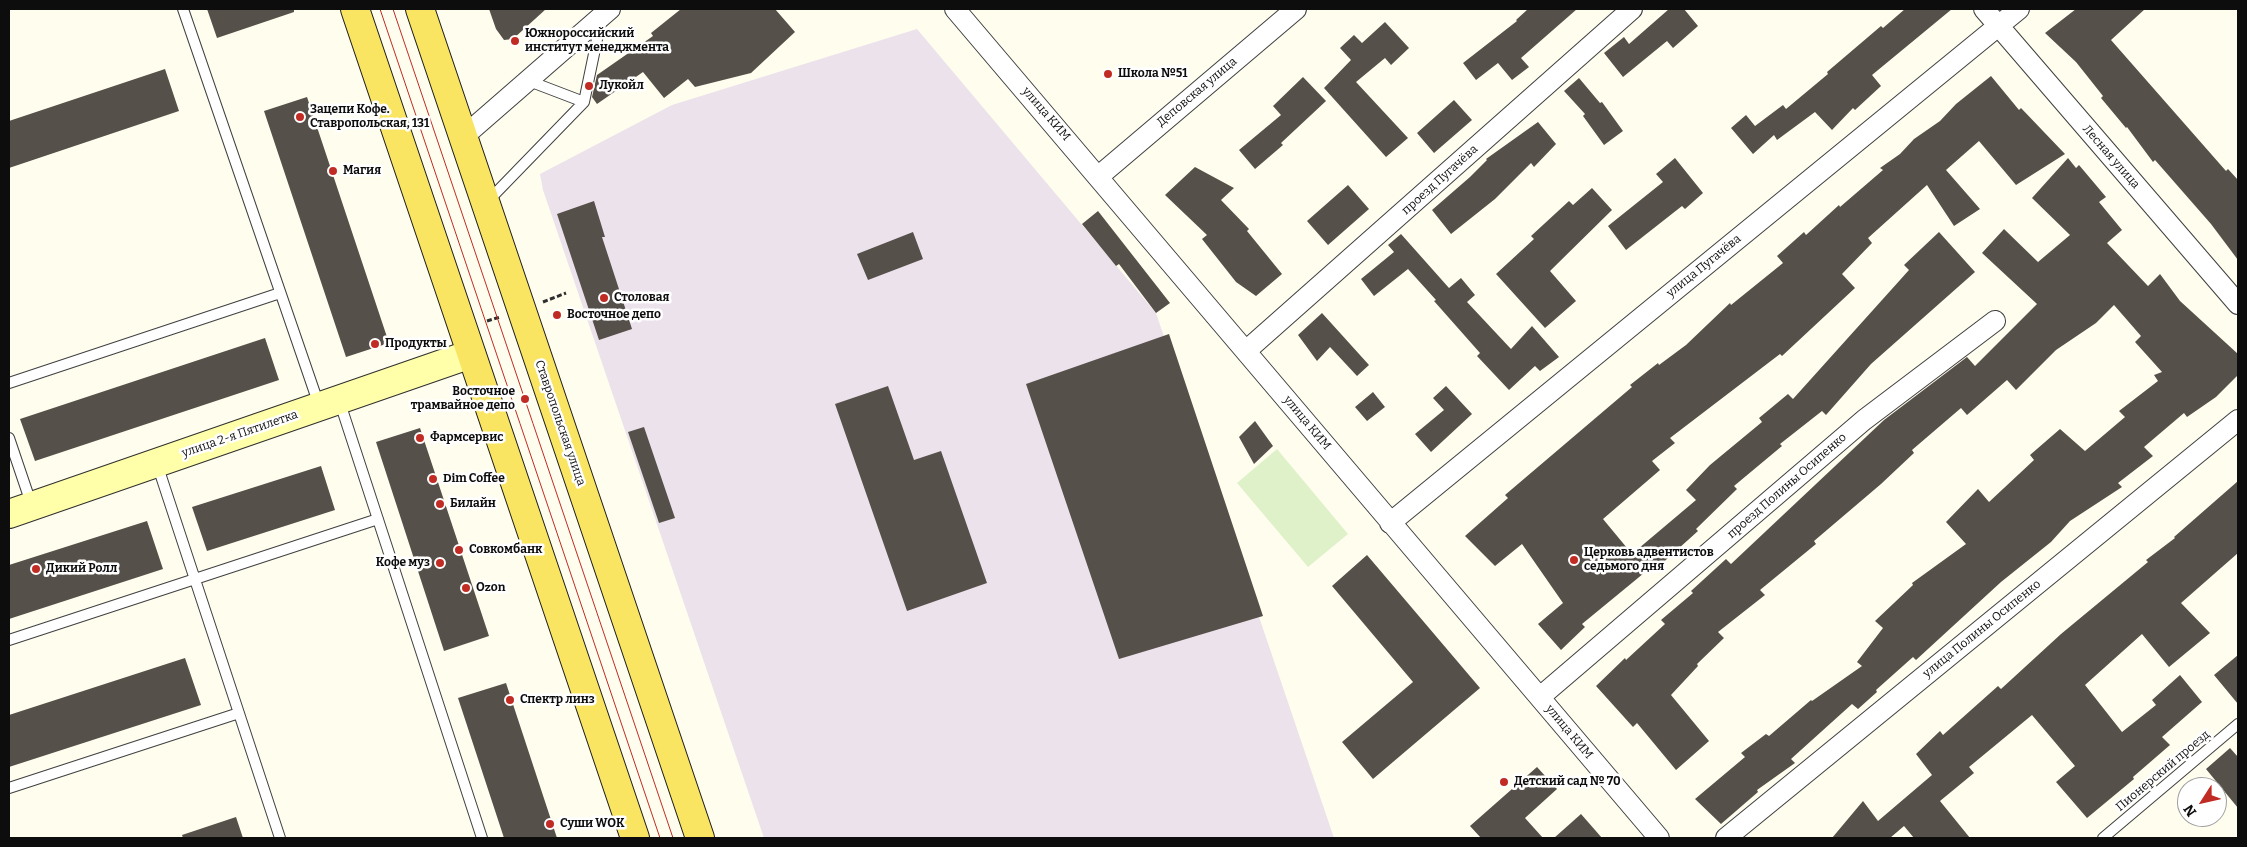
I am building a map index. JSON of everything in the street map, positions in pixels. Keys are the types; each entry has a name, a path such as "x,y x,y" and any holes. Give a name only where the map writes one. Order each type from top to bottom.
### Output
{"main road":[{"path":"355,9 635,838"},
{"name":"Ставропольская улица","path":"420,9 700,838"},
{"name":"улица 2-я Пятилетка","path":"20,510 329,403 467,342"}],"street":[{"name":"улица КИМ","path":"955,9 1247,350 1390,523 1659,838"},
{"name":"Деповская улица","path":"1099,176 1296,9"},
{"name":"проезд Пугачёва","path":"1247,350 1632,9"},
{"name":"Лесная улица","path":"1984,9 2238,304"},
{"name":"улица Пугачёва","path":"1390,523 2019,9"},
{"path":"463,137 606,12"},
{"name":"проезд Полины Осипенко","path":"1540,697 1864,420 1995,321"},
{"name":"улица Полины Осипенко","path":"1726,838 2238,420"}],"lane":[{"path":"183,9 280,293 378,519 482,838"},
{"path":"486,203 584,102 606,12"},
{"path":"529,81 584,102"},
{"path":"9,383 280,293"},
{"path":"9,438 20,510"},
{"path":"157,464 280,838"},
{"path":"9,640 378,519"},
{"path":"9,788 239,713"},
{"name":"Пионерский проезд","path":"2103,838 2238,724"}],"path":[{"path":"467,342 522,309 566,293"}],"shaded area":[{"path":"917,29 1156,313 1334,838 764,838 543,190 540,174 672,105"}],"green space":[{"path":"1277,449 1348,534 1308,567 1237,483"}],"building":[{"path":"207,9 294,9 294,12 217,38"},
{"path":"489,9 546,9 513,39 504,40 496,29"},
{"path":"681,9 775,9 795,32 751,73 695,87 688,79 664,98 643,72 597,104 592,97 597,75 653,36 651,33"},
{"path":"1528,9 1577,9 1521,58 1529,67 1512,80 1498,63 1476,80 1463,63 1517,21"},
{"path":"1669,9 1684,9 1698,26 1673,48 1667,41 1623,77 1604,53 1624,37 1629,44"},
{"path":"1905,9 1952,9 1872,75 1881,86 1855,110 1853,108 1832,130 1815,112 1777,140 1774,135 1753,154 1731,128 1746,115 1755,126 1783,105 1786,109 1881,26 1883,28"},
{"path":"2076,9 2145,9 2111,40 2226,171 2228,169 2238,180 2238,260 2211,224 2155,160 2153,162 2127,127 2101,98 2103,96 2076,62 2045,33"},
{"path":"1385,22 1409,48 1391,65 1385,58 1356,82 1408,138 1386,157 1324,88 1351,60 1340,48 1354,35 1362,43"},
{"path":"165,69 179,111 9,168 9,121"},
{"path":"1991,76 2019,110 2021,108 2065,154 2016,185 1979,141 1946,170 1980,209 1954,226 1927,185 1868,238 1872,243 1842,274 1855,288 1782,356 1780,354 1670,438 1675,443 1652,461 1660,470 1603,519 1632,554 1696,500 1686,490 1710,465 1762,422 1759,418 1788,394 1793,399 1909,270 1904,265 1939,232 1975,272 1871,364 1826,415 1822,411 1780,444 1782,446 1734,486 1737,489 1696,529 1698,531 1658,567 1655,564 1582,624 1585,627 1561,650 1538,624 1563,603 1522,544 1495,566 1465,536 1508,498 1505,495 1632,387 1630,385 1658,363 1659,365 1686,345 1730,303 1731,305 1783,263 1777,256 1804,232 1806,235 1839,205 1840,207 1883,170 1880,168 1900,154 1914,139 1940,121 1956,104"},
{"path":"1303,77 1326,101 1281,143 1283,145 1255,169 1239,150 1281,115 1273,106"},
{"path":"1579,78 1600,103 1602,102 1623,131 1604,145 1583,116 1585,114 1564,91"},
{"path":"307,97 389,343 346,357 264,111"},
{"path":"1454,100 1472,120 1434,153 1417,133"},
{"path":"1538,122 1556,144 1534,167 1531,163 1495,199 1451,234 1432,210 1470,177 1486,159"},
{"path":"1675,158 1703,193 1685,209 1682,206 1626,250 1608,226 1663,182 1656,174"},
{"path":"2068,158 2076,168 2079,165 2106,197 2099,202 2122,230 2107,243 2148,286 2160,274 2180,301 2238,354 2238,375 2216,397 2187,417 2184,413 2144,447 2153,456 2118,483 2122,487 2070,521 2051,542 2001,582 1916,660 1913,657 1858,709 1852,704 1791,759 1795,763 1757,790 1758,792 1721,824 1695,799 1745,757 1741,753 1766,734 1769,736 1811,700 1862,666 1857,662 1883,628 1875,621 1913,585 1912,583 1966,544 1946,522 1978,489 1989,502 2034,460 2030,455 2060,429 2085,451 2125,417 2119,411 2158,381 2154,375 2162,372 2135,342 2141,336 2114,305 2096,323 2056,350 2016,390 2007,380 1967,415 1961,408 1912,450 1914,453 1881,484 1814,541 1816,544 1760,590 1765,595 1718,632 1724,638 1697,664 1698,666 1671,695 1709,741 1676,770 1637,723 1633,727 1596,686 1665,624 1661,620 1693,593 1691,591 1726,559 1731,564 1884,420 1967,357 1975,366 2037,304 1982,253 2004,229 2038,262 2070,235 2032,198"},
{"path":"1195,167 1234,188 1221,200 1249,229 1247,231 1282,274 1256,296 1236,282 1202,239 1207,235 1165,195"},
{"path":"1348,185 1369,209 1328,245 1307,221"},
{"path":"1592,188 1612,210 1550,271 1576,301 1545,328 1496,274 1534,239 1531,236 1569,201 1573,205"},
{"path":"594,201 605,237 602,237 632,329 599,340 557,214"},
{"path":"1098,211 1170,303 1156,313 1119,264 1116,266 1082,224"},
{"path":"913,232 923,259 868,280 857,254"},
{"path":"1401,234 1449,288 1461,278 1475,295 1467,302 1511,349 1532,326 1559,357 1540,371 1535,366 1509,390 1477,356 1480,353 1408,269 1374,296 1361,279 1394,252 1388,245"},
{"path":"1322,313 1369,365 1357,376 1330,347 1317,361 1298,335"},
{"path":"1169,334 1263,616 1119,659 1026,384"},
{"path":"265,338 279,380 35,461 20,419"},
{"path":"888,386 914,460 941,451 987,583 907,611 835,404"},
{"path":"1446,386 1472,414 1431,452 1415,434 1444,410 1433,398"},
{"path":"1373,392 1385,407 1367,421 1355,407"},
{"path":"1255,421 1273,446 1254,464 1239,437"},
{"path":"644,427 675,518 659,523 628,432"},
{"path":"420,428 489,636 444,651 376,442"},
{"path":"321,466 335,510 207,551 192,507"},
{"path":"2238,481 2238,553 2181,603 2210,633 2169,667 2142,634 2085,685 2122,732 2156,705 2152,700 2180,675 2202,702 2162,737 2170,745 2133,777 2134,779 2087,818 2056,782 2075,766 2032,715 1969,767 1974,773 1940,801 1970,838 1914,838 1904,826 1890,838 1832,838 1863,801 1878,821 1932,775 1916,754 1940,731 1943,735 1998,686 2001,689 2061,634 2148,562 2146,560 2175,538"},
{"path":"147,521 163,569 9,619 9,565"},
{"path":"1367,555 1480,688 1373,779 1342,742 1413,682 1332,586"},
{"path":"2238,655 2238,704 2214,675"},
{"path":"185,658 201,705 9,767 9,715"},
{"path":"506,683 557,838 504,838 458,698"},
{"path":"2230,748 2238,757 2238,808 2227,795 2227,777 2213,777 2206,769"},
{"path":"1537,767 1557,789 1525,818 1543,838 1481,838 1470,826"},
{"path":"1581,814 1602,838 1554,838"},
{"path":"236,817 243,838 183,838 182,835"}],"tram line":[{"path":"380,9 660,838"},
{"path":"393,9 673,838"}],"place":[{"name":"Южнороссийский институт менеджмента","path":"515,41"},
{"name":"Школа №51","path":"1108,74"},
{"name":"Лукойл","path":"589,86"},
{"name":"Зацепи Кофе. Ставропольская, 131","path":"300,117"},
{"name":"Магия","path":"333,171"},
{"name":"Столовая","path":"604,298"},
{"name":"Восточное депо","path":"557,315"},
{"name":"Продукты","path":"375,344"},
{"name":"Восточное трамвайное депо","path":"525,399"},
{"name":"Фармсервис","path":"420,438"},
{"name":"Dim Coffee","path":"433,479"},
{"name":"Билайн","path":"440,504"},
{"name":"Совкомбанк","path":"459,550"},
{"name":"Церковь адвентистов седьмого дня","path":"1574,560"},
{"name":"Кофе муз","path":"440,563"},
{"name":"Дикий Ролл","path":"36,569"},
{"name":"Ozon","path":"466,588"},
{"name":"Спектр линз","path":"510,700"},
{"name":"Детский сад № 70","path":"1504,782"},
{"name":"Суши WOK","path":"550,824"}]}
